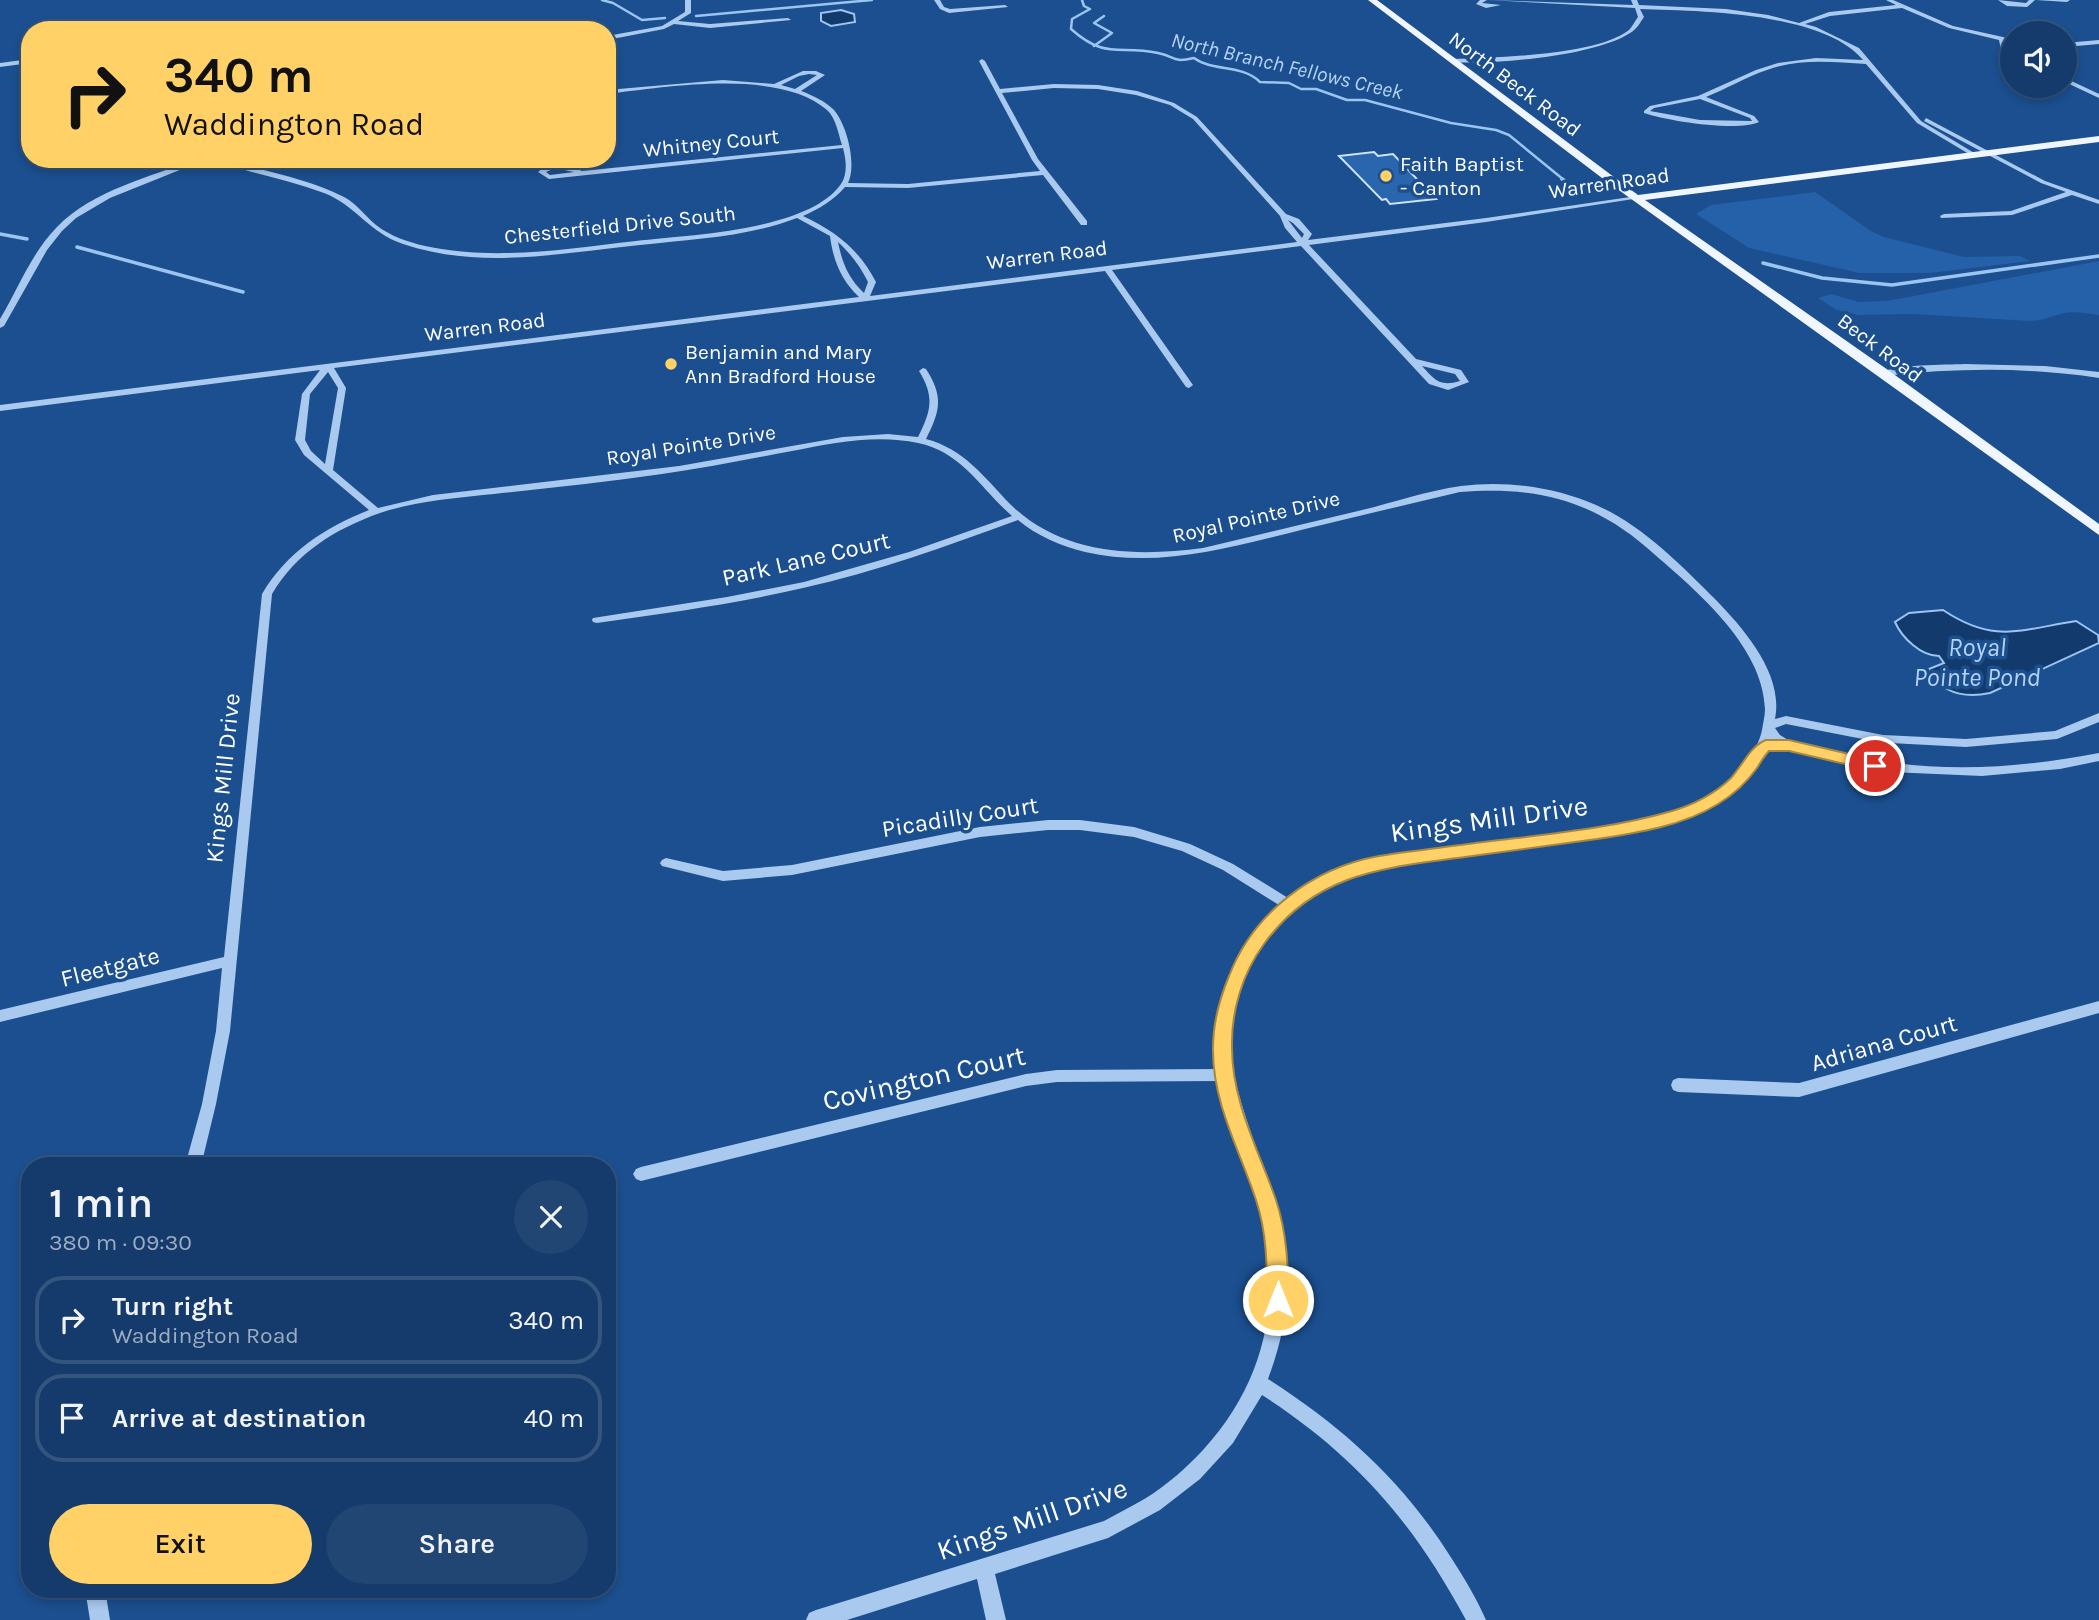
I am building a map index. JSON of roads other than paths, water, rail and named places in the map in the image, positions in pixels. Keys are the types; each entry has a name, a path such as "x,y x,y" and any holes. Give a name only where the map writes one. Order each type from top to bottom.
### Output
{"main road":[{"name":"North Beck Road","path":"1372,0 1637,198"},
{"name":"Warren Road","path":"1637,198 2099,139"},
{"name":"Beck Road","path":"1637,198 1884,373 2099,531"}],"street":[{"path":"616,37 646,32 673,22 688,13 688,0"},
{"path":"937,0 941,7 935,13 945,15 1005,7"},
{"path":"1484,0 1478,3 1494,6 1512,1"},
{"path":"1490,0 1635,3 1737,12 1801,24 1844,41 1860,53 1899,102 1923,126 1974,155"},
{"path":"1889,0 1951,27 2000,40"},
{"path":"2001,0 2027,5 2032,0"},
{"path":"2039,0 2067,0"},
{"path":"1457,64 1535,60 1603,45 1635,31 1640,21 1635,3"},
{"path":"1801,24 1829,13 1902,6"},
{"path":"673,22 710,26 788,20"},
{"path":"2077,44 2099,42"},
{"path":"1457,64 1566,53"},
{"path":"1700,97 1752,117 1756,122 1742,124 1661,117 1646,112 1652,107 1700,97 1763,69 1781,64 1820,60 1866,62"},
{"path":"982,61 1043,173 1084,223"},
{"path":"0,65 21,62"},
{"path":"775,86 801,74 817,72 822,75 800,92"},
{"path":"616,91 720,82 775,86 800,92 823,103 834,114 851,166 844,185 908,186 1043,173"},
{"path":"999,91 1054,86 1098,87 1136,93 1172,104 1195,118 1283,216 1284,222 1412,361 1438,385 1453,387 1465,382 1458,372 1412,361"},
{"path":"2077,86 2099,96"},
{"path":"1913,114 2071,193 2099,202"},
{"name":"Whitney Court","path":"579,172 846,146"},
{"path":"0,326 54,236 72,218 111,196 181,168"},
{"name":"Chesterfield Drive South","path":"244,168 336,196 352,204 373,226 391,236 423,247 459,253 505,255 566,251 736,231 796,215 825,201 844,185"},
{"path":"1944,216 2012,213 2055,201 2071,193"},
{"name":"Warren Road","path":"0,408 1637,198"},
{"path":"796,215 833,234 853,249 872,282 865,298 849,285 836,251 833,234"},
{"path":"1106,267 1189,385"},
{"path":"1884,373 1945,366 1999,365 2099,375"},
{"path":"330,469 342,388 328,366 306,394 300,440 307,453 330,469 376,511"},
{"path":"921,440 935,402 935,387 923,371"},
{"name":"Royal Pointe Drive","path":"376,511 427,498 665,471 852,437 887,436 921,440 944,447 964,459 1018,517 1047,535 1080,547 1117,555 1161,557 1203,551 1460,489 1506,486 1550,493 1591,506 1625,524 1720,609 1740,631 1757,658 1770,703 1768,726"},
{"name":"Kings Mill Drive","path":"194,1157 209,1104 223,1031 267,594 284,569 310,545 340,526 376,511"},
{"name":"Park Lane Court","path":"597,620 712,603 805,584 905,557 1018,517"},
{"path":"1770,703 1794,721"},
{"path":"1789,746 1776,738 1768,726 1779,721 1794,721 1883,739 1966,743 2057,735 2099,717"},
{"name":"Kings Mill Drive","path":"816,1620 1108,1528 1162,1500 1194,1475 1221,1446 1243,1413 1259,1383 1271,1346 1277,1318 1279,1281 1276,1245 1267,1202 1234,1116 1224,1075 1223,1026 1234,980 1255,940 1289,905 1331,879 1376,863 1630,828 1680,815 1712,801 1735,783 1752,764 1768,726"},
{"path":"1883,739 1890,768"},
{"path":"1761,748 1766,745 1789,746 1890,768 1981,773 2033,769 2099,757"},
{"name":"Picadilly Court","path":"666,863 723,876 779,871 980,832 1048,825 1080,825 1134,832 1186,847 1228,867 1289,905"},
{"name":"Fleetgate","path":"0,1016 230,961"},
{"name":"Adriana Court","path":"1678,1085 1799,1090 2099,1007"},
{"name":"Covington Court","path":"641,1174 1026,1080 1057,1076 1224,1075"},
{"path":"1259,1383 1302,1410 1350,1448 1394,1494 1437,1550 1476,1620"},
{"path":"984,1568 996,1620"},
{"path":"96,1598 100,1620"}],"water":[{"path":"841,10 854,14 855,22 831,26 821,21 821,13"},
{"name":"Royal Pointe Pond","path":"1943,610 1961,621 1992,631 2007,632 2076,621 2098,635 2099,643 1990,693 1956,693 1941,686 1929,673 1929,669 1944,663 1939,656 1926,653 1913,645 1895,622 1909,613"}],"waterway":[{"name":"North Branch Fellows Creek","path":"602,0 613,3 642,20 665,18"},
{"name":"North Branch Fellows Creek","path":"696,16 872,0"},
{"name":"North Branch Fellows Creek","path":"1082,0 1084,6 1090,9 1072,19 1071,29 1095,45"},
{"path":"1095,45 1112,33 1094,23 1104,16"},
{"name":"North Branch Fellows Creek","path":"1095,45 1113,50 1158,53 1178,60 1194,58 1210,65 1245,73 1260,82 1289,83 1301,89 1316,89 1347,100 1365,100 1451,123 1496,130 1509,135 1564,180"},
{"name":"North Branch Fellows Creek","path":"1562,179 1566,182"},
{"path":"0,234 27,239"},
{"path":"77,247 243,292"},
{"name":"North Branch Fellows Creek","path":"1763,263 1822,278 1892,285 2099,256"}],"place":[{"name":"Faith Baptist - Canton","path":"1386,176"},
{"name":"Benjamin and Mary Ann Bradford House","path":"671,364"}]}
